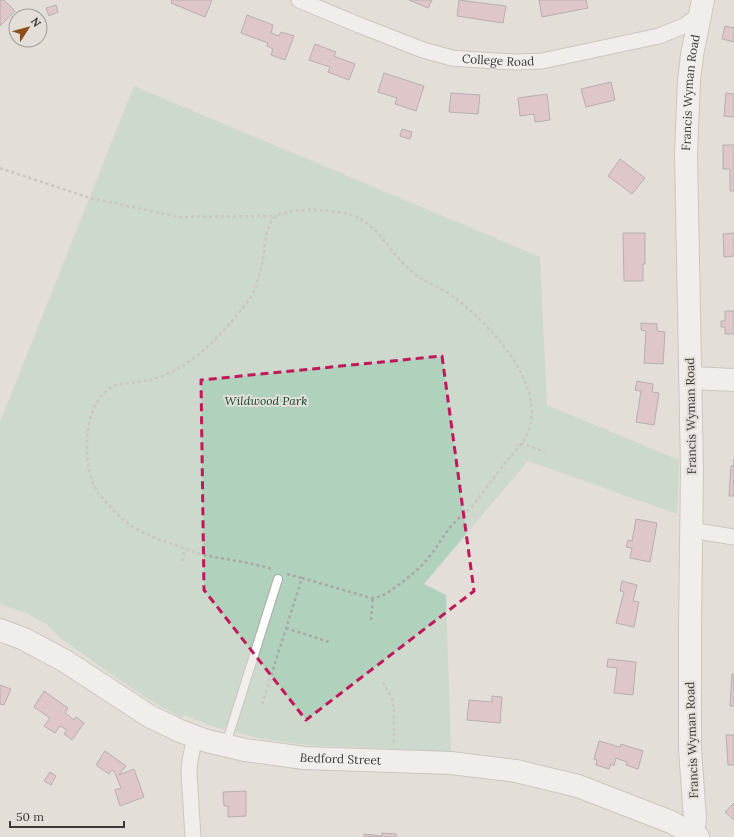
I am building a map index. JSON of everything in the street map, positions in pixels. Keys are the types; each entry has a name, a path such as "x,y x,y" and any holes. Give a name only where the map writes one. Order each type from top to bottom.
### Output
{"main road":[{"name":"Francis Wyman Road","path":"694,836 695,818 690,750 691,378 686,154 689,80 701,7"},
{"path":"691,378 734,380"},
{"name":"Bedford Street","path":"0,630 24,639 65,661 149,716 195,737 245,750 304,758 473,765 536,775 578,786 671,822 694,836"}],"street":[{"name":"College Road","path":"298,0 423,50 452,58 516,62 542,61 659,36 686,25 701,7"},
{"path":"691,530 734,537"},
{"path":"193,837 189,773 195,737"}],"lane":[{"path":"226,745 280,575"}],"path":[{"path":"0,168 90,198 179,217 277,216"},
{"path":"303,210 347,214 361,219 382,238 402,264 410,271 454,297 491,331 506,350 522,375 530,396 531,421 528,432 521,443 473,505 450,526 422,566 390,591 377,598 356,594 302,578 280,575 242,561 197,553 139,531 117,513 98,493 92,480 87,442 90,418 96,403 109,389 120,384 153,380 168,374 199,354 218,337 249,300 255,289 264,256 268,228 277,216 282,213 303,210"},
{"path":"521,443 545,452"},
{"path":"182,561 185,549"},
{"path":"262,704 302,578"},
{"path":"371,620 373,598"},
{"path":"286,628 329,642"},
{"path":"383,682 392,698 394,709 393,762"}],"highlighted area":[{"path":"442,356 474,591 306,720 204,590 201,380"}],"green space":[{"name":"Wildwood Park","path":"134,86 540,257 547,405 679,460 677,514 528,461 424,584 446,595 451,752 307,745 262,739 211,726 185,715 182,718 151,701 112,675 59,637 48,625 28,614 0,604 0,422"}],"building":[{"path":"0,0 4,0 12,8 8,8 8,18 0,26"},
{"path":"172,0 212,0 205,17 171,3"},
{"path":"409,0 432,0 428,8"},
{"path":"459,0 506,6 503,23 457,16"},
{"path":"539,0 586,0 588,8 542,17"},
{"path":"56,5 58,12 49,16 48,8 46,8"},
{"path":"247,15 273,25 271,33 279,36 281,32 294,36 285,60 271,55 273,49 267,46 268,43 241,33"},
{"path":"725,26 734,28 734,42 722,39"},
{"path":"315,44 336,52 334,56 355,64 349,80 328,72 330,67 309,60"},
{"path":"384,73 424,86 416,111 395,104 397,98 378,92"},
{"path":"611,82 615,100 586,107 581,89"},
{"path":"451,93 480,95 478,114 449,112"},
{"path":"726,93 734,94 734,117 724,116"},
{"path":"547,94 550,120 535,122 534,114 520,116 518,98"},
{"path":"402,129 412,132 410,139 400,136"},
{"path":"723,145 734,145 734,191 730,191 730,169 723,169"},
{"path":"620,159 645,178 632,194 608,176"},
{"path":"623,233 645,233 645,264 643,264 643,281 624,281"},
{"path":"734,233 734,256 724,257 723,234"},
{"path":"725,311 734,311 734,334 725,334 725,327 721,327 721,321 725,321"},
{"path":"641,323 657,324 657,331 665,332 663,364 644,363 646,331 641,330"},
{"path":"637,381 653,384 652,392 659,393 654,425 636,422 641,391 635,390"},
{"path":"731,466 734,466 734,496 729,496"},
{"path":"636,519 657,523 650,562 630,558 632,548 626,547 628,540 632,541"},
{"path":"622,581 637,585 633,601 639,602 634,627 616,623 624,592 620,591"},
{"path":"608,659 636,662 633,695 614,693 617,668 607,667"},
{"path":"732,674 734,674 734,706 730,706"},
{"path":"0,685 11,689 4,705 0,704"},
{"path":"44,691 68,708 65,713 74,720 76,717 84,723 72,740 64,734 67,730 60,726 55,733 44,726 50,718 34,707"},
{"path":"492,696 502,697 500,723 467,720 469,700 492,702"},
{"path":"726,735 734,735 734,765 728,765"},
{"path":"599,741 620,747 621,744 643,751 638,769 626,765 627,762 616,758 614,766 611,764 609,769 596,765 597,760 594,759"},
{"path":"105,751 126,766 119,775 134,769 144,797 120,806 115,790 121,788 115,773 112,770 109,774 96,765"},
{"path":"50,772 56,776 51,785 44,781"},
{"path":"246,791 246,816 228,817 228,806 224,806 223,792"},
{"path":"734,803 734,820 725,812"},
{"path":"382,833 396,834 396,837 364,837 364,834 382,836"}]}
